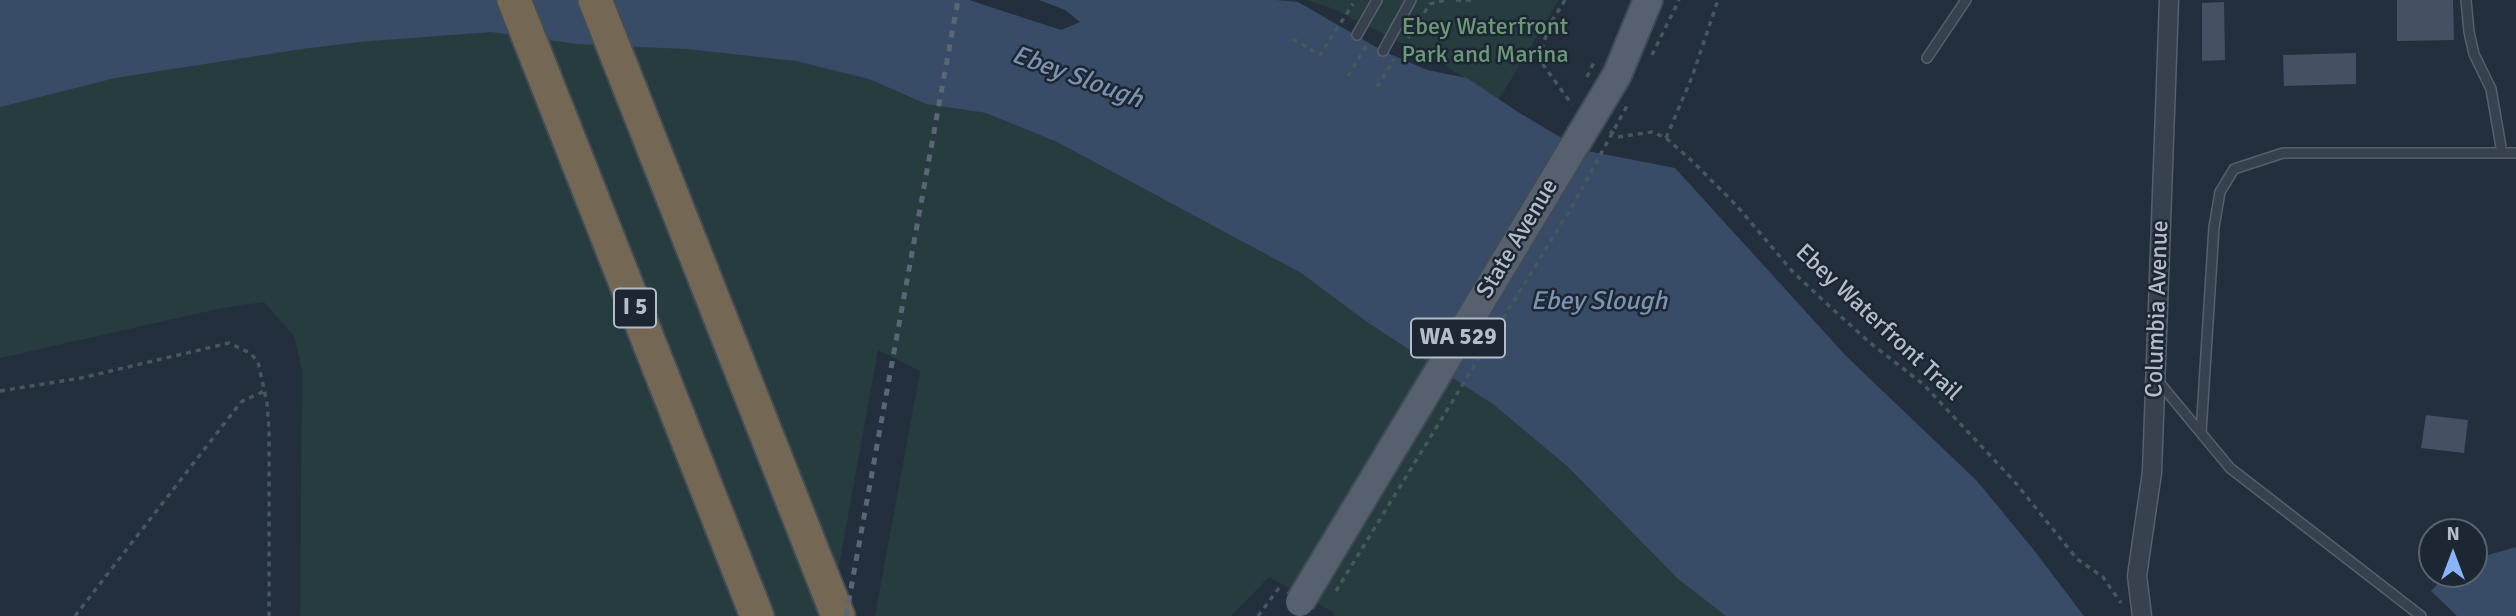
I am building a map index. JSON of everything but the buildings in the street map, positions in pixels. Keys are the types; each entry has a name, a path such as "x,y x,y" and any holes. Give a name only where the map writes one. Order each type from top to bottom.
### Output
{"highway":[{"name":"I 5","path":"514,0 757,616"},
{"path":"595,0 838,616"}],"main road":[{"name":"State Avenue","path":"1290,602 1624,85 1648,0"}],"street":[{"name":"Columbia Avenue","path":"2142,616 2137,576 2152,471 2169,0"}],"lane":[{"path":"1357,35 1377,0"},
{"path":"1383,51 1411,0"},
{"path":"1927,58 1966,0"},
{"path":"2466,0 2474,54 2491,89 2502,153"},
{"path":"2202,433 2214,228 2220,192 2234,169 2283,153 2516,153"},
{"path":"2155,377 2230,468 2421,616"}],"path":[{"path":"1408,37 1430,4 1445,0"},
{"path":"1456,0 1472,0"},
{"path":"1650,60 1679,0"},
{"name":"Ebey Waterfront Trail","path":"1717,0 1692,78 1666,138 1731,199 1793,272 1869,342 1923,384 2036,506 2077,559 2103,577 2125,608"},
{"path":"1293,39 1320,55 1353,4"},
{"path":"1336,591 1611,140 1624,85"},
{"path":"0,391 81,378 229,343 250,353 258,362 269,429 269,616"},
{"path":"75,616 241,402 264,391"},
{"path":"1258,616 1290,602"}],"green space":[{"name":"Ebey Waterfront Park and Marina","path":"1306,0 1559,0 1498,101 1440,62 1331,8"},
{"path":"380,17 758,42 869,79 926,104 986,113 1057,142 1301,273 1367,322 1494,405 1568,467 1678,579 1726,616 1333,616 1333,612 1269,577 1231,616 875,616 920,371 878,350 830,616 300,616 302,370 294,336 264,302 218,309 0,358 0,84"}],"water":[{"name":"Ebey Slough","path":"0,0 1298,2 1383,51 1427,70 1467,78 1582,150 1675,168 1847,357 1977,481 2084,616 1726,616 1678,579 1568,467 1494,405 1367,322 1301,273 1057,142 986,113 926,104 869,79 796,61 687,49 577,44 491,32 358,42 295,50 115,78 0,107"},
{"path":"2516,547 2516,616 2457,616 2431,591 2434,588 2488,588 2488,555"}],"pier":[{"path":"969,0 1039,0 1065,10 1080,22 1061,30"}],"railway":[{"path":"846,616 958,0"}]}
